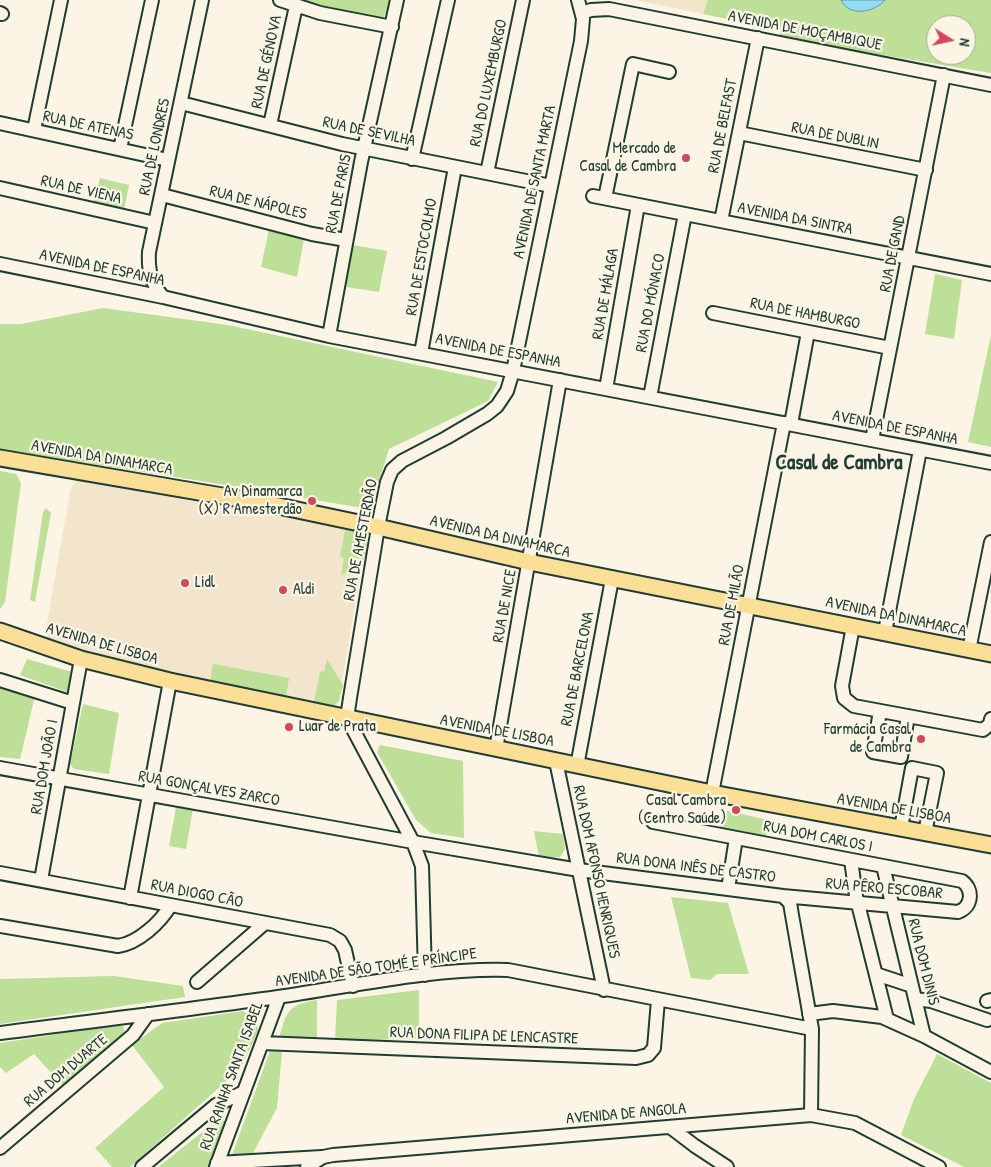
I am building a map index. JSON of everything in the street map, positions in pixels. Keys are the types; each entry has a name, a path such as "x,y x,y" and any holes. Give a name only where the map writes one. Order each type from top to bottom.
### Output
{"main road":[{"name":"AVENIDA DA DINAMARCA","path":"0,458 269,504 528,562 991,654"},
{"name":"AVENIDA DE LISBOA","path":"0,631 80,659 170,681 577,766 901,828 990,847"}],"street":[{"path":"34,130 61,0"},
{"path":"120,149 152,0"},
{"name":"RUA DE LONDRES","path":"163,297 154,286 149,272 150,252 202,0"},
{"path":"280,0 320,13 392,27"},
{"name":"RUA DE PARIS","path":"329,336 364,149 397,0"},
{"path":"412,159 448,0"},
{"name":"RUA DO LUXEMBURGO","path":"487,173 523,0"},
{"name":"AVENIDA DE SANTA MARTA","path":"512,370 581,41 583,25 578,0"},
{"name":"RUA DE GÉNOVA","path":"270,125 296,6"},
{"name":"AVENIDA DE MOÇAMBIQUE","path":"582,13 592,10 609,9 991,84"},
{"name":"RUA DE BELFAST","path":"721,221 758,38"},
{"name":"AVENIDA DA SINTRA","path":"670,72 633,64 599,197 991,274"},
{"name":"RUA DE GAND","path":"872,440 944,75"},
{"name":"RUA DE SEVILHA","path":"181,103 364,149 551,186"},
{"name":"RUA DE ATENAS","path":"0,123 168,160"},
{"name":"RUA DE DUBLIN","path":"739,133 926,170"},
{"name":"RUA DE ESTOCOLMO","path":"421,353 455,167"},
{"name":"RUA DE VIENA","path":"0,188 156,223"},
{"name":"RUA DE NÁPOLES","path":"162,195 295,230 346,240"},
{"name":"RUA DE MÁLAGA","path":"606,388 638,205"},
{"name":"RUA DO MÓNACO","path":"650,397 684,214"},
{"name":"AVENIDA DE ESPANHA","path":"0,264 163,297 329,336 606,388 991,464"},
{"name":"RUA DE HAMBURGO","path":"713,313 890,348"},
{"name":"RUA DE MILÃO","path":"712,793 748,605 808,332"},
{"name":"RUA DE AMESTERDÃO","path":"347,718 378,527 387,482 392,470 402,460 446,438 497,406 507,391 512,370"},
{"name":"RUA DE NICE","path":"496,749 560,380"},
{"path":"885,632 920,450"},
{"path":"969,650 991,542"},
{"name":"RUA DE BARCELONA","path":"577,766 612,578"},
{"path":"853,626 842,686 844,698 854,706 982,730 990,724 991,719"},
{"name":"RUA DOM JOÃO I","path":"41,880 80,659"},
{"path":"0,680 73,703"},
{"path":"130,898 170,681"},
{"path":"880,711 873,752 901,757 912,768 937,773 925,833"},
{"path":"901,757 908,716"},
{"path":"347,718 413,842 422,866 425,975"},
{"name":"RUA DOM AFONSO HENRIQUES","path":"556,761 604,990"},
{"name":"RUA GONÇALVES ZARCO","path":"0,768 413,842"},
{"path":"901,828 912,768"},
{"name":"RUA DOM CARLOS I","path":"653,822 962,881 966,884 970,894"},
{"path":"728,889 736,838"},
{"name":"RUA DONA INÊS DE CASTRO","path":"413,842 579,870 783,896 790,903 812,1029 811,1115"},
{"path":"851,860 853,883 887,1019"},
{"name":"RUA DOM DINIS","path":"883,866 924,1036"},
{"name":"RUA DIOGO CÃO","path":"0,872 170,906 330,935 340,941 345,950 353,986"},
{"name":"RUA PÊRO ESCOBAR","path":"783,896 958,912 965,909 969,904 970,894"},
{"path":"0,926 118,946 126,945 135,940 164,916 170,906"},
{"path":"197,982 265,923"},
{"name":"AVENIDA DE SÃO TOMÉ E PRÍNCIPE","path":"0,1033 476,969 508,970 812,1029"},
{"path":"876,974 912,986"},
{"name":"RUA RAINHA SANTA ISABEL","path":"216,1165 279,997"},
{"path":"915,999 931,1000 986,1020"},
{"name":"RUA DONA FILIPA DE LENCASTRE","path":"262,1043 636,1058 648,1055 654,1048 658,1000"},
{"path":"809,1014 832,1011 882,1017 924,1036 991,1072"},
{"name":"RUA DOM DUARTE","path":"0,1148 133,1035 148,1014"},
{"path":"142,1167 216,1106 244,1092"},
{"name":"AVENIDA DE ANGOLA","path":"307,1167 323,1157 333,1155 811,1115 855,1123 939,1167"},
{"path":"695,1146 698,1132 708,1124"},
{"path":"670,1127 727,1167"},
{"path":"216,1165 323,1157"}],"shaded area":[{"path":"636,0 708,0 703,14"},
{"path":"87,478 246,504 368,530 338,704 331,708 205,684 105,659 50,642 45,634 71,487 76,481"}],"green space":[{"path":"301,0 392,0 383,18 351,14"},
{"path":"708,0 991,0 991,73 943,65 976,65 976,15 926,15 926,62 780,38 780,30 703,14"},
{"path":"100,178 129,185 124,210 93,204"},
{"path":"269,229 304,239 297,277 261,267"},
{"path":"353,245 387,251 379,292 346,287"},
{"path":"935,274 962,280 954,339 925,334"},
{"path":"103,308 228,325 498,382 488,401 389,449 372,503 363,508 0,450 0,324 21,324"},
{"path":"991,335 991,447 968,442"},
{"path":"0,471 16,474 21,483 5,602 0,609"},
{"path":"46,508 51,513 35,602 30,600 43,512"},
{"path":"345,530 365,534 368,540 366,557 341,576 344,558 340,557"},
{"path":"27,659 72,672 67,692 20,675"},
{"path":"327,659 343,685 339,701 334,705 314,703 320,671 324,672"},
{"path":"213,664 289,678 286,697 210,681"},
{"path":"0,685 35,696 20,759 0,757"},
{"path":"83,704 119,713 109,774 74,769 70,764"},
{"path":"380,745 463,761 464,838 431,833 416,820 377,752"},
{"path":"176,807 193,809 186,849 169,846"},
{"path":"723,810 769,820 765,840 719,831"},
{"path":"534,831 563,834 565,849 560,857 539,858"},
{"path":"671,897 728,903 749,974 717,974 710,980 691,978"},
{"path":"114,976 183,986 185,997 0,1024 0,979"},
{"path":"419,990 419,1039 335,1040 337,1000"},
{"path":"317,1000 317,1041 279,1039 286,1016 290,1011 300,1004"},
{"path":"243,1011 257,1020 258,1031 241,1068 130,1167 112,1167 95,1148 164,1087 132,1045 162,1023"},
{"path":"117,1025 123,1026 125,1034 63,1086 34,1054 6,1073 0,1067 0,1043"},
{"path":"270,1051 282,1052 277,1108 253,1153 232,1155"},
{"path":"937,1054 991,1083 991,1167 964,1167 901,1135 914,1099"},
{"path":"220,1118 225,1122 208,1167 158,1167"}],"water":[{"path":"841,0 885,0 875,8 856,11 845,6"}],"place":[{"name":"Mercado de Casal de Cambra","path":"686,158"},
{"name":"Av Dinamarca (X) R Amesterdão","path":"312,501"},
{"name":"Lidl","path":"185,583"},
{"name":"Aldi","path":"283,590"},
{"name":"Luar de Prata","path":"289,727"},
{"name":"Farmácia Casal de Cambra","path":"921,739"},
{"name":"Casal Cambra (Centro Saúde)","path":"736,810"}],"district":[{"name":"Casal de Cambra","path":"839,463"}]}
